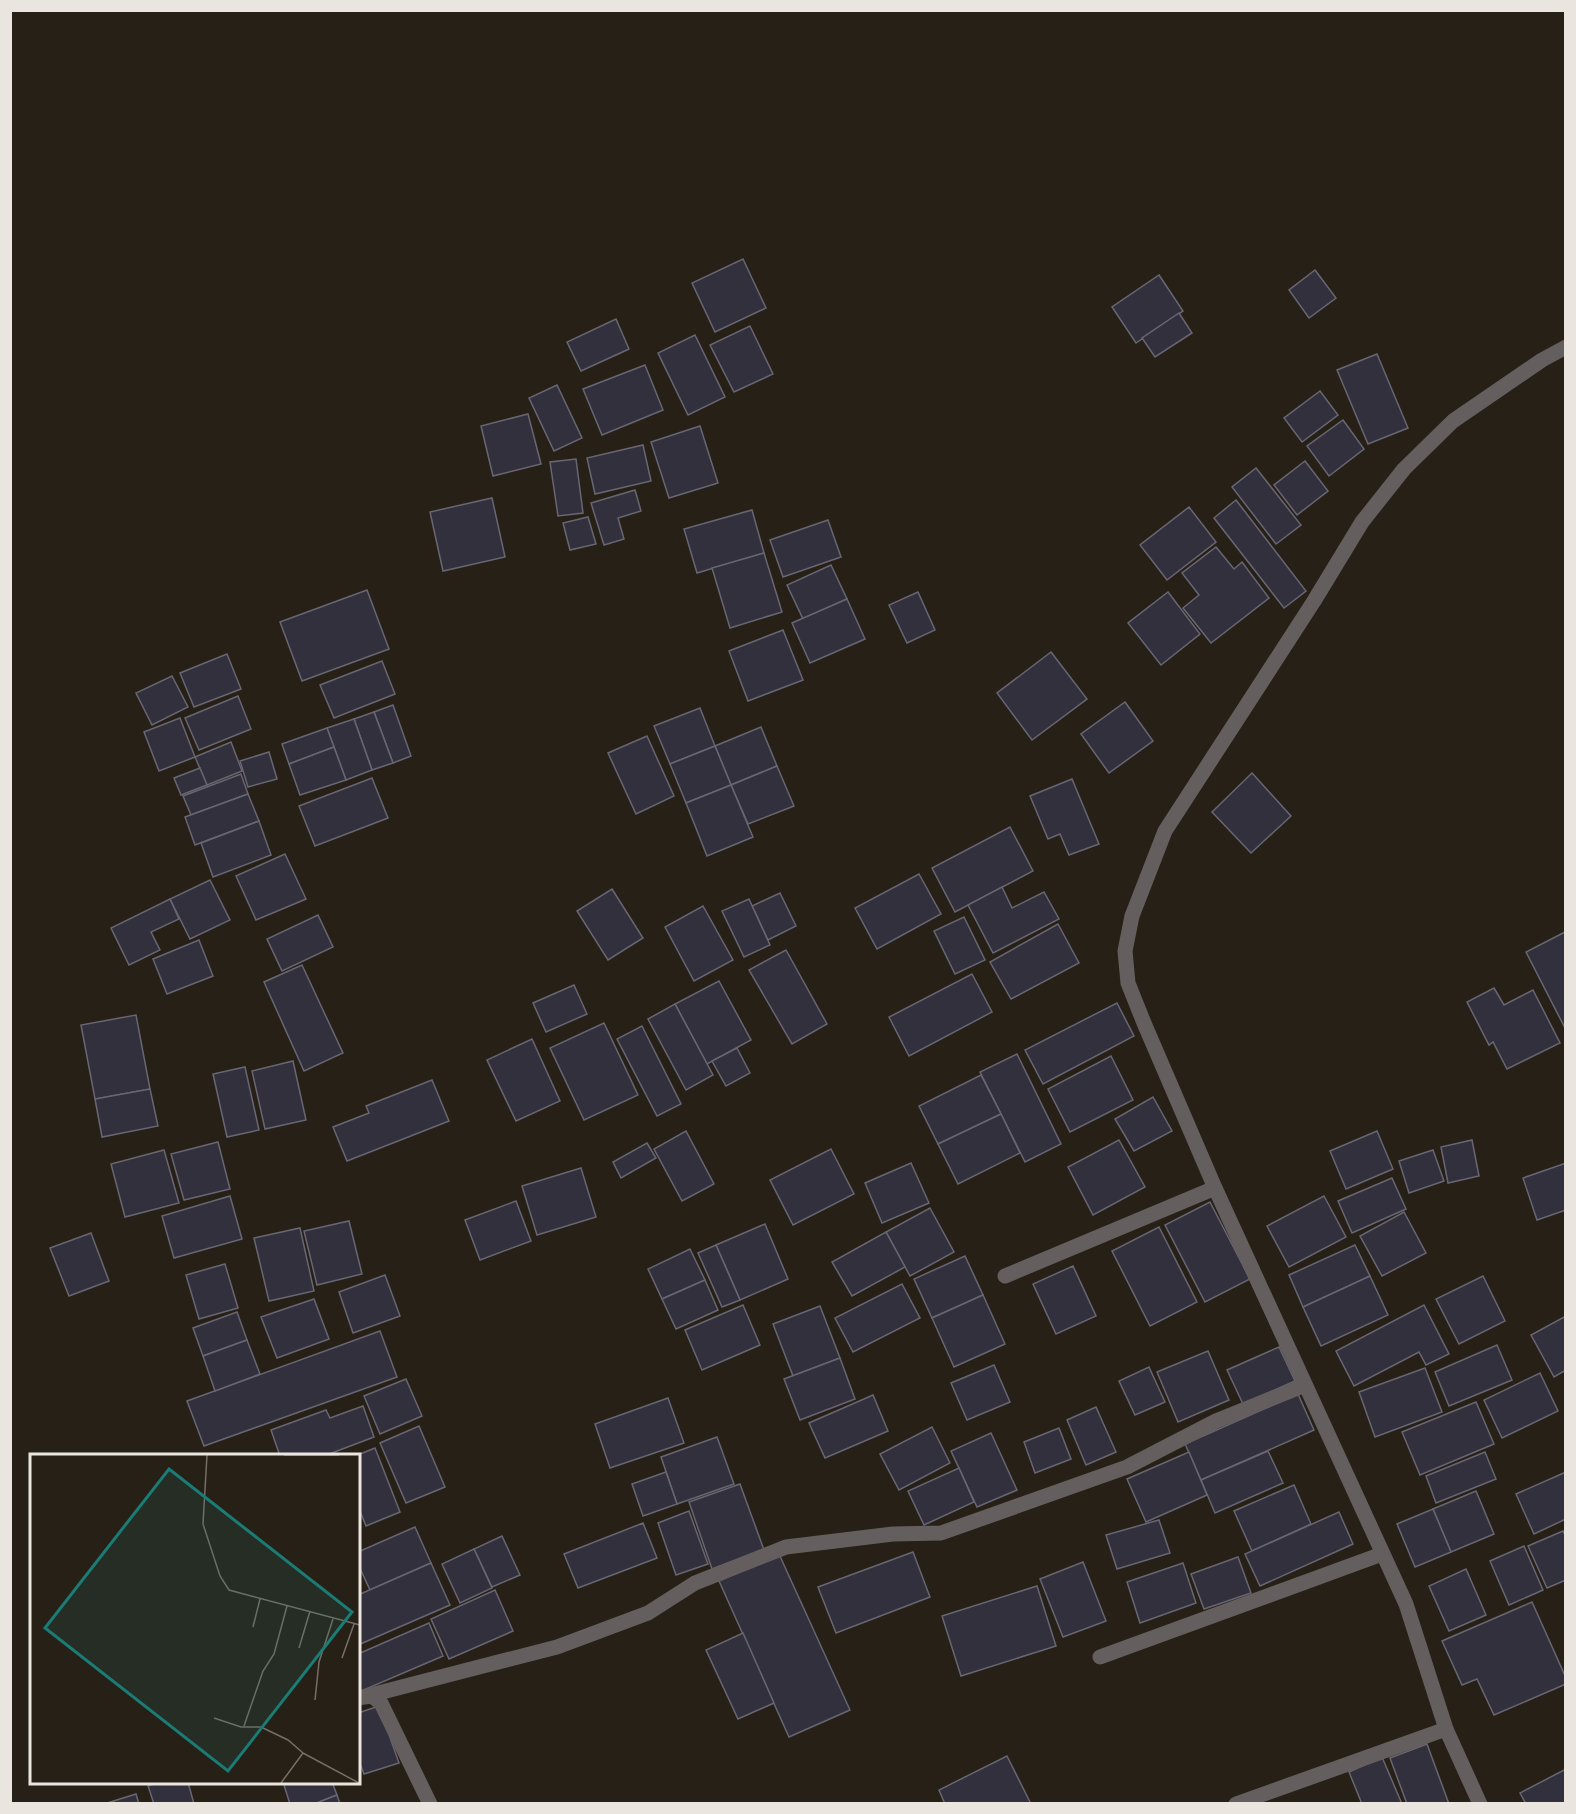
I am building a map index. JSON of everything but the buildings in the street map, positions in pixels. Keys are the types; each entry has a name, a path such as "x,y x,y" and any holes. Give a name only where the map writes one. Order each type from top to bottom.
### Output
{"street":[{"path":"1480,1803 1446,1729 1406,1604 1215,1188 1144,1023 1128,982 1125,951 1132,916 1165,831 1362,522 1404,469 1453,421 1542,360 1566,347"},
{"path":"1005,1276 1215,1188"},
{"path":"360,1698 557,1647 648,1613 695,1583 786,1547 893,1534 941,1533 1127,1467 1216,1420 1305,1385"},
{"path":"1100,1657 1382,1554"},
{"path":"360,1698 372,1696 381,1703 430,1803"},
{"path":"1236,1803 1446,1729"}]}
